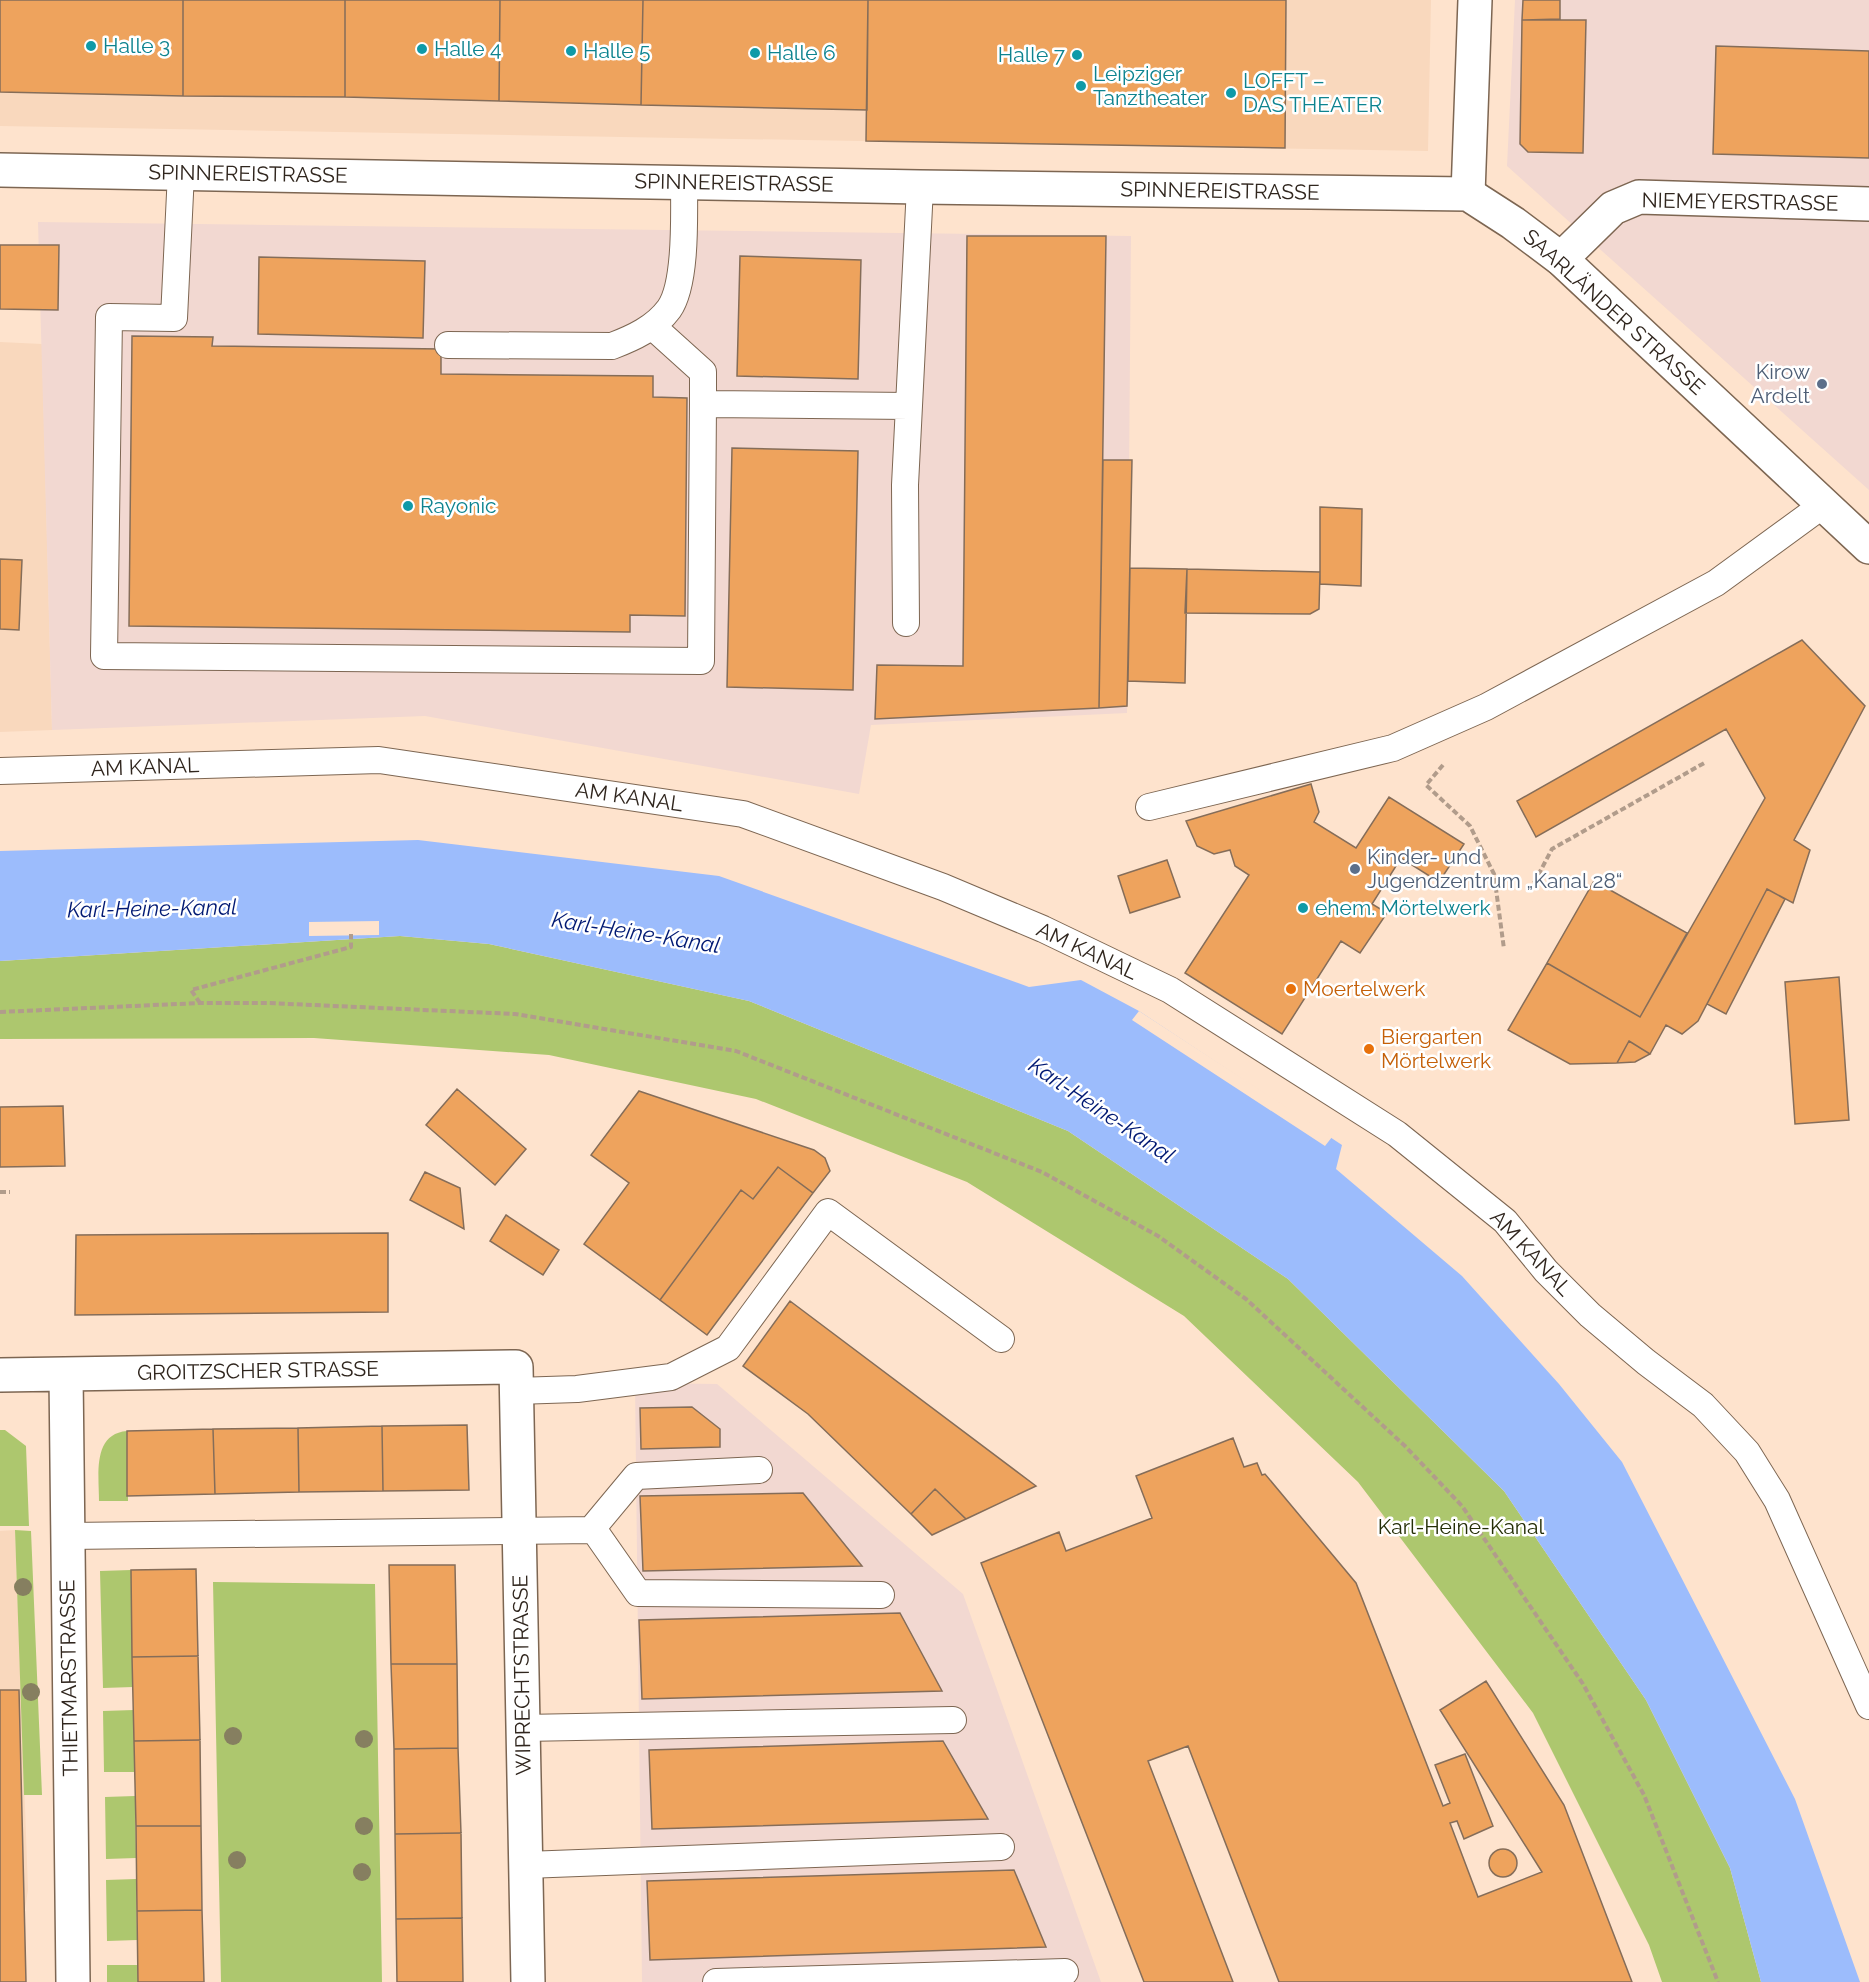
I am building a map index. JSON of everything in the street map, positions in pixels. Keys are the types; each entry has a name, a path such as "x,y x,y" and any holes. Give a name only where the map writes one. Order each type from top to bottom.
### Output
{"street":[{"path":"1467,194 1475,0"},
{"name":"SPINNEREISTRASSE","path":"0,170 920,187 1467,194"},
{"name":"SAARLÄNDER STRASSE","path":"1467,194 1513,223 1561,259 1869,547"},
{"name":"NIEMEYERSTRASSE","path":"1561,259 1612,208 1639,197 1869,204"},
{"name":"THIETMARSTRASSE","path":"66,1374 73,1982"},
{"name":"GROITZSCHER STRASSE","path":"0,1375 516,1379"},
{"name":"WIPRECHTSTRASSE","path":"516,1379 528,1982"}],"lane":[{"path":"181,173 174,318 109,317 104,656 701,661 703,372 652,326"},
{"path":"448,345 612,346 652,326 670,308 679,281 684,243 684,181"},
{"path":"906,623 905,485 920,187"},
{"path":"703,404 909,406"},
{"path":"1149,807 1393,748 1486,707 1716,583 1823,505"},
{"name":"AM KANAL","path":"0,771 379,760 743,814 943,887 1043,929 1170,990 1396,1134 1505,1221 1546,1270 1590,1315 1646,1362 1703,1405 1747,1452 1777,1500 1869,1706"},
{"path":"516,1379 577,1389 670,1377 728,1348 828,1212 1001,1339"},
{"path":"591,1530 636,1476 759,1470"},
{"path":"68,1536 594,1530 638,1593 881,1595"},
{"path":"523,1728 953,1720"},
{"path":"526,1865 1001,1847"},
{"path":"716,1982 1065,1972"}],"path":[{"path":"1534,883 1552,849 1706,762"},
{"path":"1426,785 1470,826 1494,874 1504,949"},
{"path":"200,1003 191,990 351,947 351,934"},
{"path":"0,1012 200,1003 268,1003 515,1014 736,1051 1042,1172 1158,1236 1246,1299 1405,1446 1462,1506 1583,1684 1644,1796 1718,1982"},
{"path":"0,1192 10,1192"}],"shaded area":[{"path":"0,0 1431,0 1428,151 0,126"},
{"path":"1515,0 1869,0 1869,490 1507,166"},
{"path":"38,222 1131,236 1127,713 871,725 859,794 425,716 52,730"},
{"path":"0,342 42,344 52,730 0,732"},
{"path":"635,1383 717,1384 963,1594 1101,1982 642,1982"},
{"path":"15,1530 28,1890 24,1915 0,1982 0,1531"}],"green space":[{"name":"Karl-Heine-Kanal","path":"400,936 489,944 749,1001 1068,1131 1288,1279 1504,1491 1646,1700 1730,1868 1761,1982 1662,1982 1649,1945 1533,1713 1358,1482 1184,1316 967,1182 756,1099 549,1055 314,1038 0,1039 0,961"},
{"path":"0,1430 5,1430 26,1446 29,1526 0,1526"},
{"path":"127,1431 128,1501 99,1501 99,1468 103,1448 116,1434"},
{"path":"15,1530 31,1531 42,1795 24,1795"},
{"path":"131,1570 133,1687 103,1688 100,1571"},
{"path":"213,1582 375,1584 382,1982 221,1982"},
{"path":"134,1710 135,1772 104,1772 103,1711"},
{"path":"135,1796 136,1858 106,1859 105,1797"},
{"path":"136,1879 137,1940 107,1941 106,1880"},
{"path":"107,1965 138,1965 138,1982 107,1982"}],"water":[{"path":"418,840 719,876 1029,987 1081,980 1139,1011 1342,1145 1336,1169 1462,1276 1559,1384 1622,1462 1795,1799 1860,1982 1761,1982 1730,1868 1646,1700 1504,1491 1288,1279 1068,1131 749,1001 489,944 400,936 0,961 0,851"}],"pier":[{"path":"379,921 379,935 309,936 309,922"},
{"path":"1139,1011 1332,1137 1325,1146 1132,1020"}],"building":[{"name":"Halle 3","path":"0,0 183,0 183,96 0,92"},
{"name":"Halle 3","path":"183,0 345,0 345,97 183,96"},
{"name":"Halle 4","path":"345,0 500,0 499,101 345,97"},
{"name":"Halle 5","path":"500,0 643,0 641,105 499,101"},
{"name":"Halle 6","path":"643,0 868,0 867,110 641,105"},
{"name":"Halle 7","path":"868,0 1286,0 1285,148 866,141"},
{"path":"1523,0 1560,0 1560,19 1522,20"},
{"path":"1522,20 1586,20 1583,153 1528,152 1520,144"},
{"path":"1716,46 1869,51 1869,158 1713,154"},
{"path":"967,236 1106,236 1099,708 875,719 877,665 963,666"},
{"path":"0,245 59,245 58,310 0,309"},
{"path":"740,256 861,260 858,379 737,376"},
{"path":"259,257 425,261 423,338 258,334"},
{"name":"Rayonic","path":"132,336 213,337 212,346 441,349 441,374 653,376 653,397 687,398 685,616 630,615 630,632 129,626"},
{"path":"732,448 858,451 853,690 727,687"},
{"path":"1103,460 1132,460 1127,706 1099,708"},
{"path":"1320,507 1362,509 1361,586 1320,584"},
{"path":"0,559 22,560 19,630 0,629"},
{"path":"1130,568 1187,569 1185,683 1128,681"},
{"path":"1187,569 1320,572 1319,609 1310,614 1185,613"},
{"path":"1802,640 1865,706 1794,840 1810,850 1793,903 1767,889 1698,1021 1682,1034 1666,1025 1650,1054 1629,1041 1617,1063 1570,1064 1508,1030 1547,963 1640,1017 1765,798 1726,729 1536,837 1517,801"},
{"name":"ehem. Mörtelwerk","path":"1311,784 1319,812 1314,822 1356,848 1389,797 1464,844 1439,882 1401,858 1372,904 1387,913 1360,953 1341,941 1282,1034 1185,973 1249,875 1235,866 1230,850 1214,854 1197,846 1186,821"},
{"path":"1167,860 1180,897 1130,913 1118,876"},
{"path":"1594,881 1687,933 1640,1017 1547,963"},
{"path":"1767,889 1785,899 1726,1014 1707,1004"},
{"path":"1839,977 1849,1120 1795,1124 1785,982"},
{"path":"1629,1041 1650,1054 1635,1062 1617,1063"},
{"path":"457,1089 526,1149 495,1185 426,1125"},
{"path":"639,1091 814,1150 825,1158 830,1171 813,1193 778,1167 753,1199 741,1190 660,1300 584,1244 629,1183 591,1155"},
{"path":"63,1106 65,1166 0,1167 0,1107"},
{"path":"778,1167 813,1193 707,1335 660,1300 741,1190 753,1199"},
{"path":"425,1172 460,1188 464,1229 410,1200"},
{"path":"506,1215 559,1250 543,1275 490,1241"},
{"path":"388,1233 388,1312 75,1315 76,1235"},
{"path":"790,1301 1036,1486 966,1519 935,1489 911,1514 808,1414 743,1366"},
{"path":"692,1407 720,1429 720,1447 641,1449 640,1408"},
{"path":"467,1425 469,1490 383,1491 382,1426"},
{"path":"382,1426 383,1491 299,1492 298,1428"},
{"path":"298,1428 299,1492 215,1494 213,1429"},
{"path":"213,1429 215,1494 127,1496 127,1431"},
{"path":"1233,1438 1244,1467 1257,1463 1262,1475 1265,1474 1356,1583 1443,1806 1450,1803 1435,1765 1465,1754 1493,1826 1464,1839 1457,1821 1450,1823 1478,1897 1542,1872 1440,1710 1486,1681 1564,1805 1632,1982 1279,1982 1188,1746 1148,1761 1233,1982 1144,1982 981,1563 1059,1532 1066,1551 1152,1518 1136,1476"},
{"path":"935,1489 966,1519 932,1535 911,1514"},
{"path":"803,1493 862,1566 643,1571 640,1496"},
{"path":"389,1565 455,1565 457,1664 391,1664"},
{"path":"196,1569 198,1656 132,1657 131,1570"},
{"path":"900,1613 942,1691 642,1699 639,1620"},
{"path":"198,1656 200,1740 134,1741 132,1657"},
{"path":"391,1664 457,1664 458,1748 394,1749"},
{"path":"0,1690 19,1690 26,1982 0,1982"},
{"path":"200,1740 201,1826 136,1826 134,1741"},
{"path":"943,1741 988,1819 652,1829 649,1750"},
{"path":"458,1748 461,1833 395,1834 394,1749"},
{"path":"136,1826 201,1826 202,1910 137,1911"},
{"path":"461,1833 462,1918 396,1919 395,1834"},
{"path":"1503,1849 1513,1853 1517,1863 1513,1873 1503,1877 1493,1873 1489,1863 1493,1853"},
{"path":"1014,1870 1046,1947 650,1960 647,1881"},
{"path":"202,1910 204,1982 138,1982 137,1911"},
{"path":"462,1918 463,1982 397,1982 396,1919"}],"place":[{"name":"Halle 3","path":"91,46"},
{"name":"Halle 4","path":"422,49"},
{"name":"Halle 5","path":"571,51"},
{"name":"Halle 6","path":"755,53"},
{"name":"Halle 7","path":"1077,55"},
{"name":"Leipziger Tanztheater","path":"1081,86"},
{"name":"LOFFT – DAS THEATER","path":"1231,93"},
{"name":"Kirow Ardelt","path":"1822,384"},
{"name":"Rayonic","path":"408,506"},
{"name":"Kinder- und Jugendzentrum „Kanal 28“","path":"1355,869"},
{"name":"ehem. Mörtelwerk","path":"1303,908"},
{"name":"Moertelwerk","path":"1291,989"},
{"name":"Biergarten Mörtelwerk","path":"1369,1049"}]}
